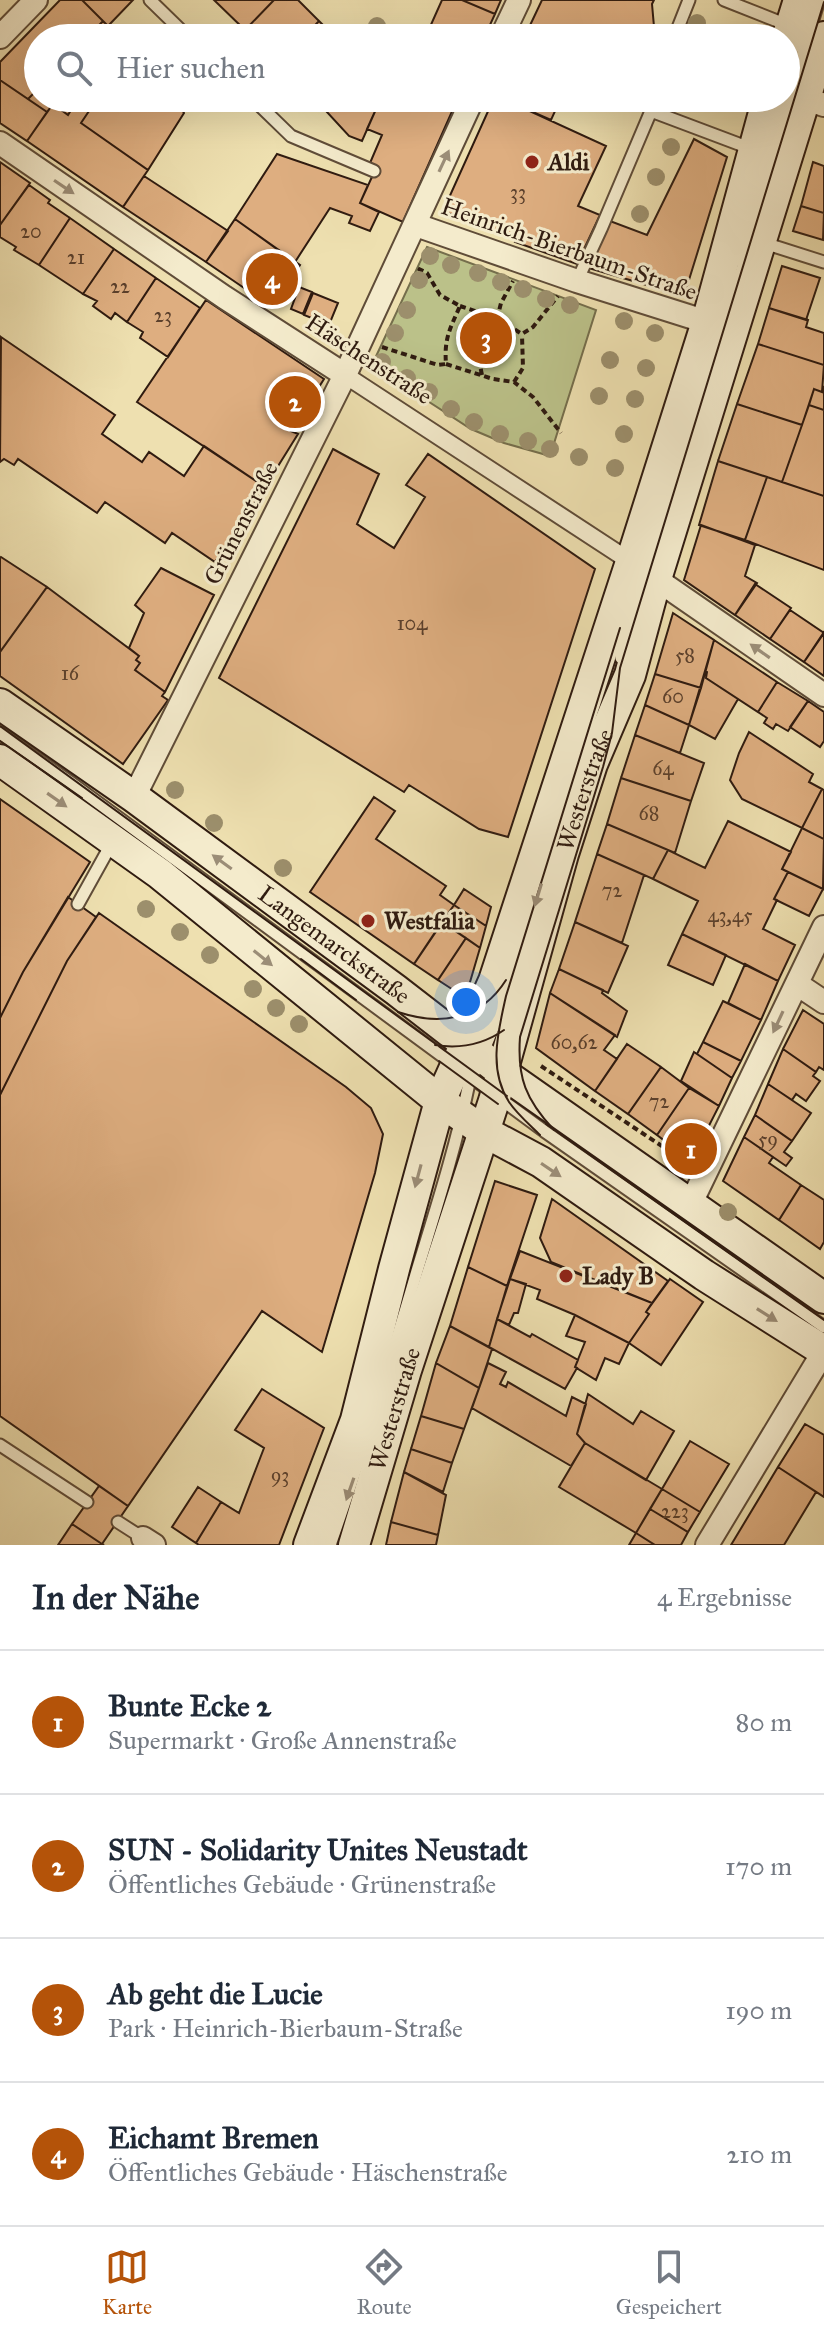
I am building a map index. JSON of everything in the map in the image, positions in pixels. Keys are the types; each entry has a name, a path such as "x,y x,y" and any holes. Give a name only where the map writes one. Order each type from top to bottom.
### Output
{"main road":[{"name":"Westerstraße","path":"800,87 824,37"},
{"name":"Westerstraße","path":"354,1545 406,1370 462,1117 478,1068 563,854 592,764 630,675 644,571 713,330 753,149 783,112"},
{"name":"Westerstraße","path":"309,1545 356,1420 394,1269 462,1117 478,1068 494,981 644,571 759,241 791,112"},
{"name":"Langemarckstraße","path":"0,704 134,797 396,990 478,1068 691,1203 824,1298"},
{"path":"0,760 160,874 462,1117 541,1162 704,1275 824,1351"}],"street":[{"path":"0,37 36,0"},
{"path":"508,24 519,0"},
{"name":"Grünenstraße","path":"134,797 345,375 416,225 423,192 466,112"},
{"name":"Häschenstraße","path":"0,143 224,297 644,571"},
{"name":"Heinrich-Bierbaum-Straße","path":"416,225 713,330"},
{"path":"644,571 824,695"},
{"path":"691,1203 824,927"},
{"path":"797,984 824,1002"},
{"path":"707,1545 824,1351"}],"lane":[{"path":"150,0 175,24"},
{"path":"680,24 689,0"},
{"path":"724,0 792,23"},
{"path":"800,77 819,0"},
{"path":"266,112 291,136 374,171"},
{"path":"571,279 601,229 651,112"},
{"path":"654,112 753,149"},
{"path":"737,266 790,112"},
{"path":"759,241 824,262"},
{"path":"614,711 624,635 644,571"},
{"path":"580,759 612,655 624,635"},
{"path":"0,733 478,1068 544,1131 824,1327"},
{"path":"543,878 566,804"},
{"path":"78,904 113,840"},
{"path":"478,1068 531,919"},
{"path":"330,1545 390,1361 462,1117"},
{"path":"0,1445 87,1502"},
{"path":"118,1522 149,1542"}],"path":[{"path":"399,260 427,273 440,295 460,306 498,319 522,334"},
{"path":"482,375 479,348 498,319 501,303 522,262"},
{"path":"522,334 533,327 571,279"},
{"path":"446,364 445,342 460,306"},
{"path":"514,382 523,368 522,334"},
{"path":"361,341 438,365 446,364 514,382 533,397 561,433"}],"green space":[{"path":"427,247 596,310 550,456 504,443 471,429 372,365"}],"building":[{"path":"60,0 82,0 103,21 100,24 37,24"},
{"path":"82,0 133,0 110,24 106,24"},
{"path":"214,0 274,0 251,24 239,24"},
{"path":"274,0 298,0 319,21 316,24 251,24"},
{"path":"442,0 462,0 495,14 490,24 431,24"},
{"path":"462,0 501,0 495,14"},
{"path":"542,0 654,0 654,24 531,24"},
{"path":"24,37 24,96 0,80 0,62"},
{"path":"0,80 24,96 24,112 47,112 27,141 0,123"},
{"path":"47,112 68,115 70,112 88,112 81,123 148,170 123,207 27,141"},
{"path":"88,112 184,113 148,170 81,123"},
{"path":"327,112 375,112 362,141 349,136"},
{"path":"375,112 452,112 403,222 360,203 377,166 370,163 382,135 367,129"},
{"path":"488,112 532,112 606,146 578,206 600,215 577,264 515,242 517,237 500,230 498,234 443,211"},
{"path":"533,112 555,112 551,120"},
{"path":"694,139 727,157 684,296 589,268 610,221 647,235"},
{"path":"277,154 368,185 360,203 379,212 370,231 349,223 352,216 330,208 295,262 235,219"},
{"path":"0,162 30,183 0,225"},
{"path":"813,162 824,166 824,213 801,206"},
{"path":"144,176 228,231 206,262 123,207"},
{"path":"29,185 70,218 39,265 0,237 0,225"},
{"path":"801,206 824,213 823,240 793,231"},
{"path":"70,218 114,249 83,294 39,265"},
{"path":"235,219 300,265 272,307 206,262"},
{"path":"114,249 156,278 127,322 115,313 111,319 93,306 97,301 83,294"},
{"path":"782,266 820,278 806,320 769,308"},
{"path":"156,278 200,308 168,357 140,338 143,332 127,322"},
{"path":"299,287 312,292 303,314 291,309"},
{"path":"313,293 338,303 329,325 304,315"},
{"path":"206,300 324,379 291,431 298,434 265,487 137,402"},
{"path":"769,308 808,320 806,327 824,333 824,365 758,344"},
{"path":"1,337 115,415 102,434 142,462 149,452 184,476 204,446 265,487 215,562 172,533 165,543 105,502 97,513 18,459 14,465 4,459 0,462"},
{"path":"758,344 824,365 822,392 814,389 802,425 737,404"},
{"path":"824,386 824,410 809,405 814,389 822,392"},
{"path":"737,404 802,425 782,482 718,461"},
{"path":"809,405 824,410 824,496 782,482"},
{"path":"333,449 379,474 357,524 394,548 425,497 406,485 428,454 595,569 508,837 479,829 409,785 404,792 219,678"},
{"path":"718,461 767,477 745,540 699,525"},
{"path":"767,477 824,496 824,570 745,540"},
{"path":"701,525 755,545 745,576 757,583 735,615 684,580"},
{"path":"0,558 47,587 0,652"},
{"path":"161,568 214,595 165,692 135,670 140,663 136,660 139,656 129,648 144,613 135,605"},
{"path":"755,584 791,608 770,639 735,615"},
{"path":"47,587 139,656 136,660 140,663 135,670 165,692 162,696 168,700 123,764 0,676 0,652"},
{"path":"790,610 824,633 804,662 770,639"},
{"path":"673,613 714,640 701,688 655,674"},
{"path":"824,632 824,676 804,662"},
{"path":"714,640 777,682 758,712 706,678 705,671"},
{"path":"705,671 706,678 738,699 715,739 689,725"},
{"path":"655,674 701,688 689,725 645,705"},
{"path":"777,682 808,701 788,731 776,724 773,729 764,723 767,718 758,712"},
{"path":"808,701 824,712 824,741 820,747 790,727"},
{"path":"645,705 689,725 680,753 635,735"},
{"path":"749,732 813,774 809,782 822,789 802,828 742,799 730,780"},
{"path":"635,735 704,763 691,801 621,778"},
{"path":"621,778 691,801 675,853 607,824"},
{"path":"824,790 824,839 802,828"},
{"path":"374,797 395,811 376,839 446,886 440,895 454,905 414,964 310,892"},
{"path":"0,799 90,862 23,972 0,1018"},
{"path":"728,821 791,852 782,869 788,872 763,929 795,945 778,981 682,934 698,901 653,879 668,850 705,868"},
{"path":"607,824 668,850 653,879 597,854"},
{"path":"802,828 824,839 823,889 782,869"},
{"path":"597,854 644,875 622,943 575,922"},
{"path":"788,872 823,889 809,916 774,899"},
{"path":"464,889 491,907 486,926 454,905"},
{"path":"68,897 96,917 67,961 0,1095 0,1018 23,972"},
{"path":"454,905 486,926 480,948 442,922"},
{"path":"99,913 346,1087 371,1108 383,1134 375,1173 322,1352 262,1311 128,1506 0,1416 0,1095 67,961"},
{"path":"442,922 466,938 438,980 414,964"},
{"path":"575,922 628,946 608,993 559,969"},
{"path":"682,934 726,955 713,985 668,965"},
{"path":"466,938 480,948 470,982 461,995 438,980"},
{"path":"745,964 778,981 761,1020 728,1003"},
{"path":"559,969 603,990 602,993 627,1011 617,1037 550,993"},
{"path":"550,993 615,1035 604,1050 617,1059 595,1091 536,1048"},
{"path":"723,1001 761,1020 741,1061 703,1042"},
{"path":"803,1010 824,1024 824,1070 819,1067 816,1072 783,1049"},
{"path":"703,1042 741,1061 732,1078 697,1054"},
{"path":"627,1044 661,1067 628,1114 595,1091"},
{"path":"783,1049 816,1072 813,1076 820,1081 806,1101 796,1094 792,1100 768,1084"},
{"path":"694,1052 732,1078 719,1106 681,1081"},
{"path":"661,1067 689,1088 657,1135 628,1114"},
{"path":"768,1084 811,1113 792,1141 755,1115"},
{"path":"689,1088 719,1106 691,1161 657,1135"},
{"path":"755,1115 792,1141 784,1152 792,1158 786,1166 744,1137"},
{"path":"744,1137 773,1157 769,1163 801,1185 779,1220 723,1181"},
{"path":"495,1181 537,1195 507,1286 468,1267"},
{"path":"801,1185 824,1200 824,1242 820,1249 779,1220"},
{"path":"552,1199 668,1281 652,1303 551,1262 540,1238"},
{"path":"520,1251 652,1303 646,1312 649,1314 629,1343 537,1299 540,1290 510,1279"},
{"path":"468,1267 507,1286 489,1347 450,1326"},
{"path":"510,1279 526,1284 518,1313 514,1313 509,1325 497,1319"},
{"path":"670,1279 703,1302 661,1365 629,1343 649,1314 646,1312"},
{"path":"575,1315 629,1343 619,1364 605,1358 596,1380 575,1367 585,1342 566,1336"},
{"path":"497,1319 530,1337 532,1334 578,1360 565,1389 489,1347"},
{"path":"450,1326 492,1349 479,1388 436,1363"},
{"path":"436,1363 479,1388 464,1429 421,1416"},
{"path":"488,1363 506,1372 500,1384 506,1387 508,1382 566,1416 572,1397 586,1404 577,1434 585,1443 571,1466 472,1408"},
{"path":"262,1389 324,1428 279,1545 199,1545 196,1543 221,1502 239,1513 264,1448 235,1430"},
{"path":"588,1394 633,1424 641,1411 674,1431 646,1480 585,1443 577,1434"},
{"path":"421,1416 464,1429 452,1463 411,1449"},
{"path":"805,1424 824,1435 824,1497 778,1467"},
{"path":"690,1441 729,1464 700,1512 662,1489"},
{"path":"585,1443 662,1489 636,1533 559,1487"},
{"path":"411,1449 452,1463 443,1492 404,1472"},
{"path":"778,1467 816,1492 784,1545 731,1545"},
{"path":"404,1472 446,1495 438,1535 391,1522"},
{"path":"99,1486 128,1506 102,1544 72,1524"},
{"path":"198,1487 221,1502 196,1543 172,1527"},
{"path":"662,1489 700,1512 688,1532 650,1509"},
{"path":"650,1509 688,1532 681,1545 655,1545 636,1533"},
{"path":"391,1522 438,1535 436,1545 386,1545"},
{"path":"72,1524 102,1544 104,1545 58,1545"},
{"path":"636,1533 655,1545 629,1545"}],"tram line":[{"path":"800,80 824,2"},
{"path":"554,1130 536,1109 525,1088 520,1065 520,1037 603,767 612,733 620,668 790,112"},
{"path":"540,1135 512,1106 503,1089 497,1063 498,1037 506,996 620,628"},
{"path":"0,726 507,1096"},
{"path":"0,741 82,798"},
{"path":"301,959 356,1000"},
{"path":"398,1012 429,1019 458,1016 484,1004 506,980"},
{"path":"435,1045 471,1044 504,1030"},
{"path":"439,1061 498,1104"},
{"path":"546,1124 824,1320"}],"place":[{"name":"Aldi","path":"532,162"},
{"name":"Eichamt Bremen","path":"272,279"},
{"name":"Ab geht die Lucie","path":"486,338"},
{"name":"SUN - Solidarity Unites Neustadt","path":"295,402"},
{"name":"Westfalia","path":"368,921"},
{"name":"Bunte Ecke 2","path":"691,1149"},
{"name":"Lady B","path":"566,1276"}]}
